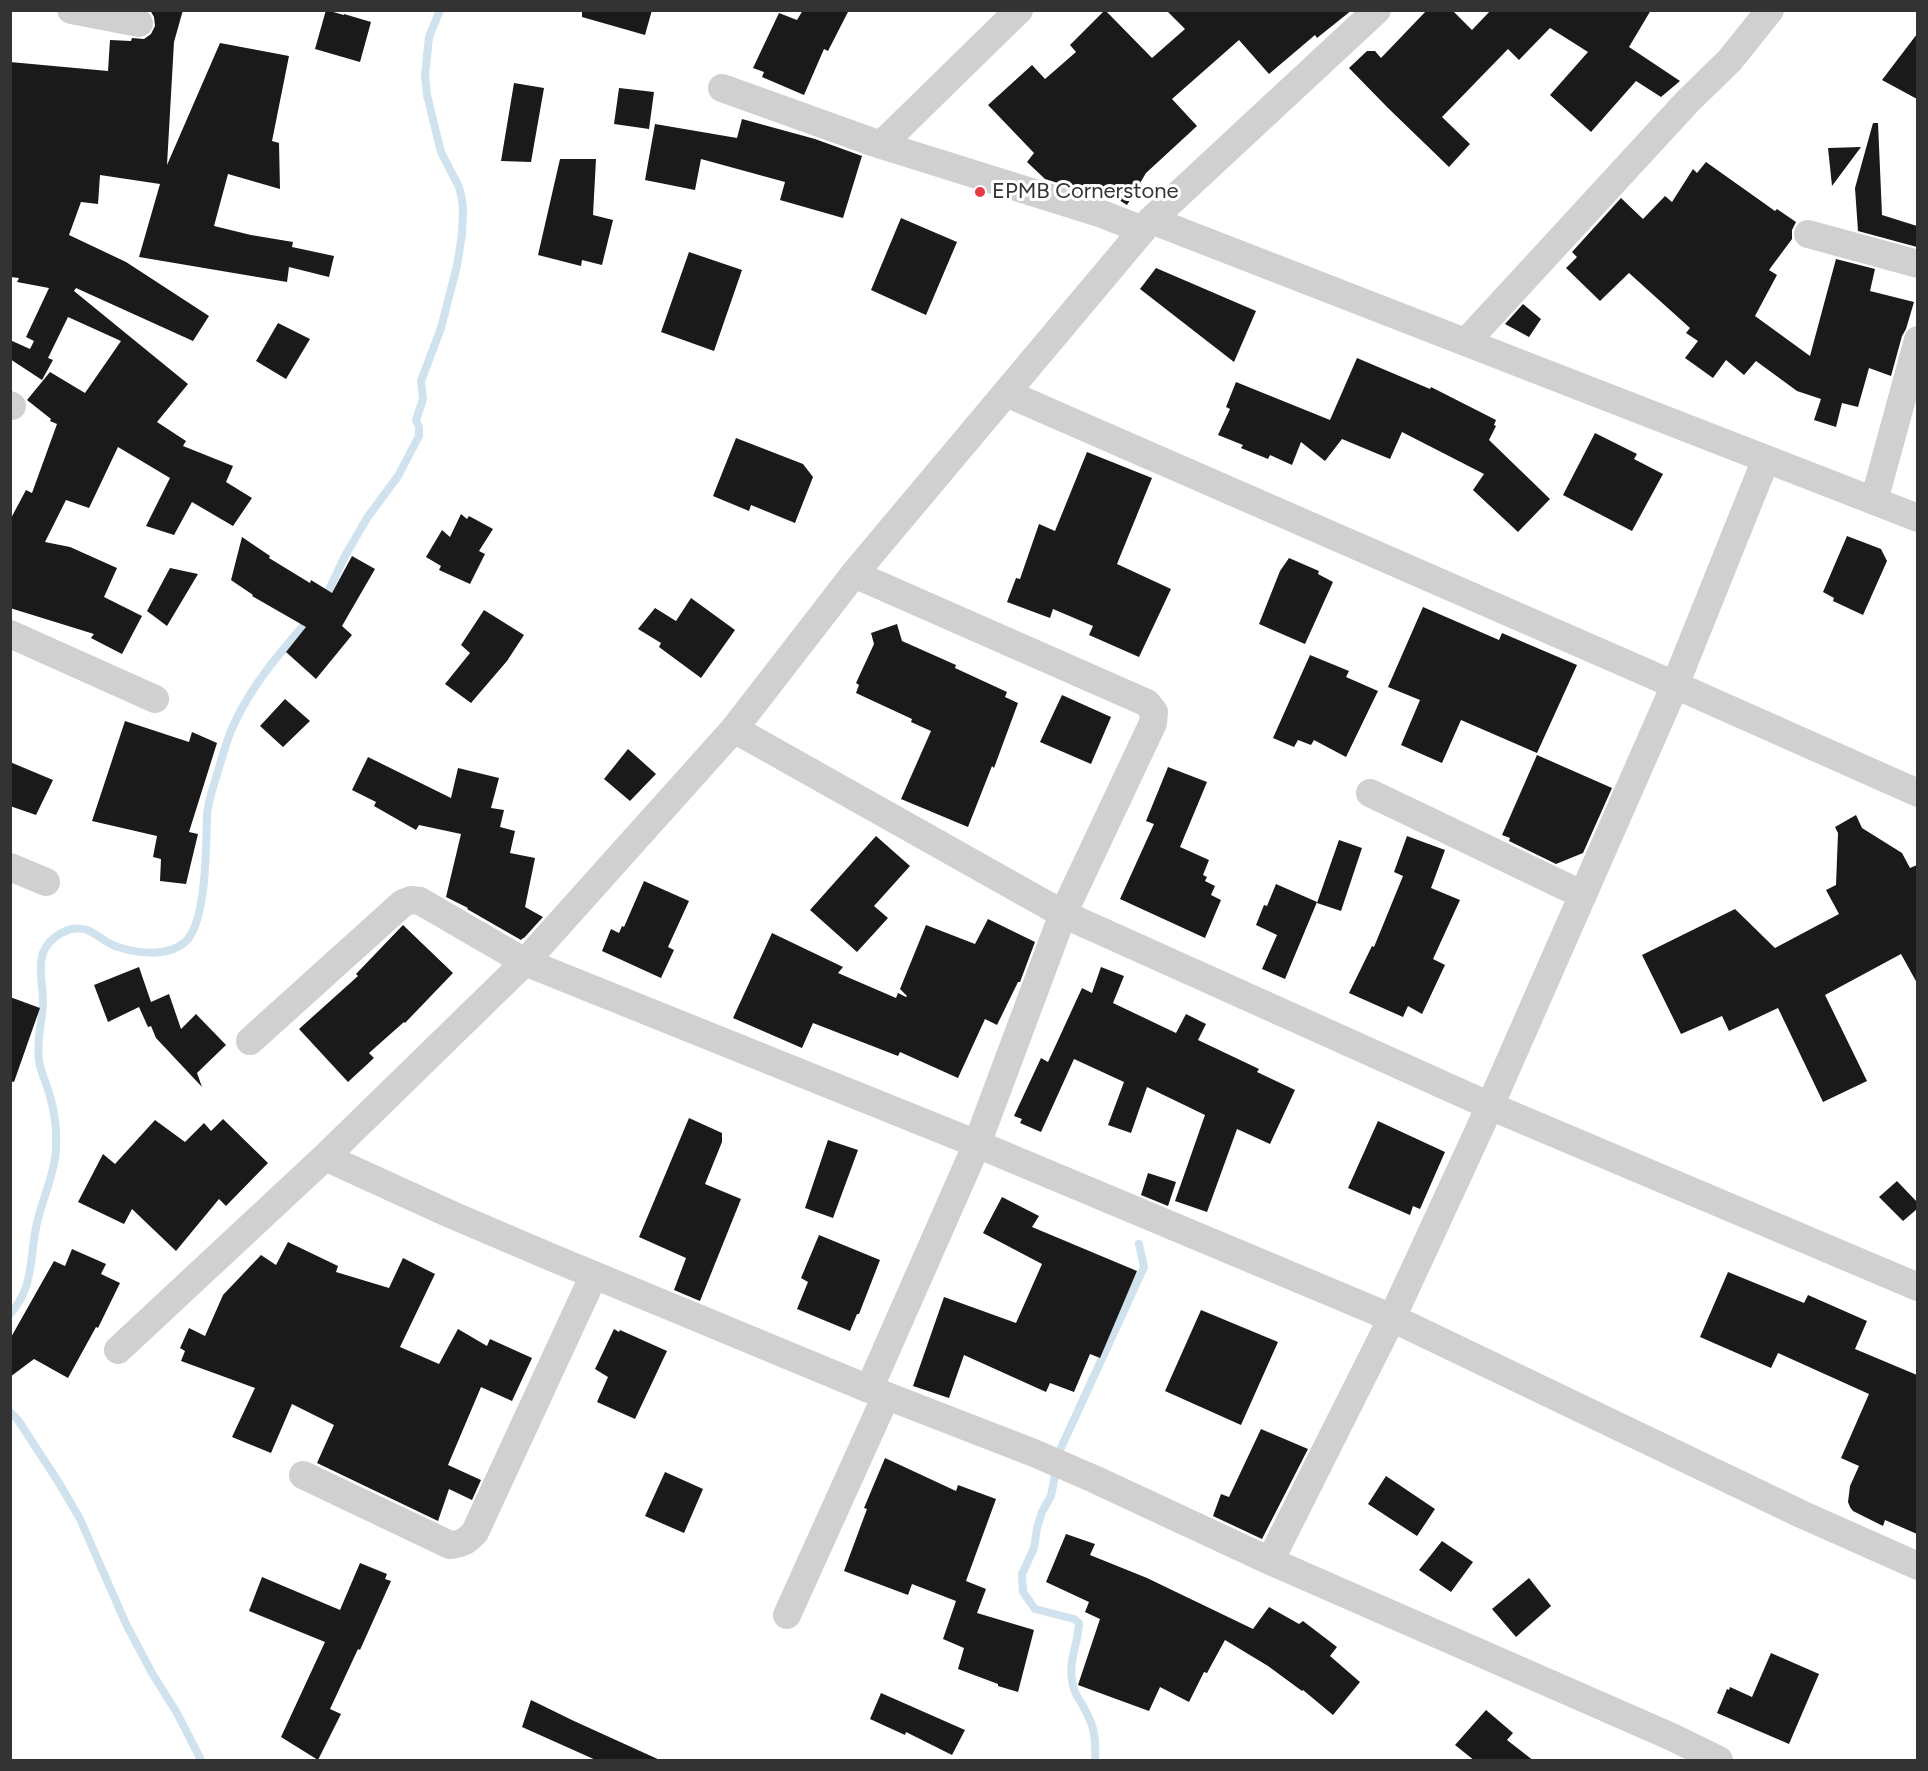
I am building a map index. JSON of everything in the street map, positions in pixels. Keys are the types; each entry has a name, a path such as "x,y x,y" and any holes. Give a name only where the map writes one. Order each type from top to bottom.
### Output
{"street":[{"path":"71,10 139,22"},
{"path":"881,145 1019,10"},
{"path":"118,1350 325,1157 525,962 734,729 854,574 1147,225 1377,10"},
{"path":"1466,342 1687,102 1730,60 1770,10"},
{"path":"723,88 881,145 1102,214 1147,225 1466,342 1917,518"},
{"path":"1808,234 1917,264"},
{"path":"1875,501 1917,340"},
{"path":"1006,393 1917,793"},
{"path":"1270,1561 1392,1318 1490,1106 1675,685 1766,459"},
{"path":"787,1615 977,1144 1063,914 1154,723 1154,712 1147,703 854,574"},
{"path":"10,634 155,699"},
{"path":"734,729 1063,914 1490,1106 1917,1287"},
{"path":"1370,793 1583,895"},
{"path":"10,867 46,882"},
{"path":"250,1041 403,903 411,900 420,902 525,962 977,1144 1392,1318 1801,1514 1917,1566"},
{"path":"325,1157 450,1214 594,1275 877,1393 1034,1453 1270,1561 1672,1737 1719,1761"},
{"path":"303,1475 450,1545 468,1540 475,1532 594,1275"}],"building":[{"path":"150,10 183,10 174,42 167,165 220,43 289,56 272,141 279,143 280,189 228,174 214,226 293,242 292,247 334,256 329,277 289,267 287,282 139,257 160,184 100,175 98,204 81,202 69,235 126,262 209,316 193,341 76,288 74,291 188,384 157,422 186,441 183,446 233,466 226,482 252,498 233,526 192,502 174,535 146,526 170,478 118,447 89,508 66,500 45,542 70,547 117,568 104,597 142,616 122,654 91,638 94,634 10,608 10,520 26,490 32,493 57,424 50,421 51,419 27,400 50,372 85,393 121,341 68,317 48,358 53,360 42,380 10,359 10,340 30,349 34,341 26,337 49,288 17,282 19,278 10,277 10,62 108,71 110,40 131,41 132,38 144,39 151,34 155,26"},
{"path":"326,10 371,22 360,62 315,49"},
{"path":"582,10 652,10 645,35 582,17"},
{"path":"803,10 849,10 828,51 824,49 804,95 762,77 764,72 753,68 779,13 797,20"},
{"path":"1105,10 1152,58 1185,29 1166,10 1352,10 1317,38 1315,35 1269,74 1239,40 1172,99 1197,126 1146,173 1127,205 1111,195 1109,199 1045,179 1027,162 1034,153 988,105 1032,65 1045,79 1076,52 1070,45"},
{"path":"1427,10 1452,10 1472,30 1491,10 1651,10 1629,47 1680,81 1661,97 1636,81 1591,132 1550,95 1588,52 1550,28 1519,60 1508,49 1442,117 1470,144 1449,167 1349,68 1367,51 1375,51 1381,58"},
{"path":"1917,34 1917,99 1882,80"},
{"path":"514,83 544,88 531,162 501,161"},
{"path":"619,88 654,92 649,129 614,124"},
{"path":"742,119 815,139 862,156 843,218 780,200 785,182 701,159 695,190 645,180 655,124 737,138"},
{"path":"1873,123 1878,123 1882,215 1917,226 1917,247 1858,231 1855,188"},
{"path":"1861,147 1832,186 1828,148"},
{"path":"560,159 596,159 593,215 613,220 602,265 582,260 581,266 538,255"},
{"path":"1706,162 1775,211 1777,209 1796,222 1792,230 1792,239 1769,270 1777,275 1755,316 1810,356 1836,259 1875,269 1870,291 1914,302 1891,376 1869,368 1858,407 1842,403 1836,427 1814,420 1821,399 1797,391 1756,361 1744,375 1726,360 1713,378 1685,358 1698,341 1686,333 1690,328 1629,273 1600,301 1566,268 1577,257 1572,252 1621,198 1643,219 1665,196 1672,202 1693,169 1697,173"},
{"path":"901,218 957,242 926,315 871,290"},
{"path":"689,252 742,270 714,351 661,332"},
{"path":"1156,268 1256,311 1234,362 1140,289"},
{"path":"1523,304 1541,319 1529,337 1505,324"},
{"path":"278,323 310,339 286,379 256,361"},
{"path":"1357,358 1430,389 1431,387 1496,420 1494,425 1496,426 1489,440 1550,499 1518,532 1473,490 1484,474 1402,432 1390,459 1342,439 1325,461 1301,442 1292,465 1270,455 1268,459 1241,448 1243,445 1218,435 1230,409 1226,407 1236,382 1330,420"},
{"path":"1595,433 1637,454 1634,459 1663,474 1632,531 1563,495"},
{"path":"736,438 803,464 813,477 795,523 751,505 749,511 713,496"},
{"path":"1087,452 1152,478 1117,564 1171,589 1139,657 1089,635 1093,626 1053,609 1050,618 1007,602 1016,578 1020,579 1039,524 1055,531"},
{"path":"461,514 467,519 469,516 493,529 479,551 485,554 470,584 439,570 441,566 426,557 442,530 450,537"},
{"path":"1847,536 1881,549 1887,561 1863,615 1833,601 1834,598 1823,592"},
{"path":"242,537 270,556 269,558 310,583 311,580 332,593 352,556 375,569 342,626 352,635 316,679 286,652 306,627 252,596 231,580"},
{"path":"1289,558 1319,571 1318,574 1333,582 1305,644 1259,624 1280,571"},
{"path":"170,568 198,574 167,626 147,611"},
{"path":"691,598 735,630 701,678 659,647 661,643 638,629 655,608 676,621"},
{"path":"1423,607 1499,640 1502,633 1577,665 1537,753 1461,720 1442,763 1401,745 1420,700 1388,687"},
{"path":"484,610 524,635 507,661 471,703 445,684 470,653 461,645"},
{"path":"897,624 902,641 956,665 955,668 1007,692 1005,697 1018,703 994,768 992,766 968,827 901,799 931,731 911,722 912,719 856,693 859,685 856,683 874,644 871,633"},
{"path":"1310,655 1349,671 1346,677 1378,691 1346,757 1314,740 1311,745 1298,740 1294,747 1273,738"},
{"path":"1062,695 1111,717 1091,764 1040,742"},
{"path":"285,699 310,721 283,747 260,726"},
{"path":"125,721 189,742 192,732 217,743 189,832 198,834 186,884 160,881 161,859 153,857 157,836 92,821"},
{"path":"628,749 656,774 630,801 604,779"},
{"path":"1537,755 1612,788 1583,853 1556,864 1509,841 1510,838 1502,835"},
{"path":"368,757 451,798 458,768 499,778 491,808 504,810 500,827 515,831 510,853 535,858 525,907 543,917 524,938 521,940 446,897 461,834 419,825 416,830 374,806 376,802 352,790"},
{"path":"10,762 53,780 36,815 10,806"},
{"path":"1168,767 1207,782 1180,847 1209,860 1203,875 1207,877 1205,881 1215,886 1211,895 1221,900 1205,938 1120,899 1154,824 1146,821"},
{"path":"1856,815 1862,828 1902,853 1910,868 1917,865 1917,983 1901,954 1825,995 1867,1081 1823,1102 1778,1008 1729,1031 1722,1016 1681,1034 1642,955 1735,909 1775,948 1839,914 1826,890 1836,885 1838,833 1835,827"},
{"path":"876,836 910,866 874,906 888,918 857,952 810,910"},
{"path":"1407,836 1445,850 1431,888 1460,900 1433,959 1445,965 1422,1014 1408,1006 1403,1017 1349,993 1372,946 1374,947 1403,876 1394,872"},
{"path":"1339,840 1362,848 1341,911 1317,903"},
{"path":"644,881 689,901 668,947 674,950 661,978 602,951 611,929 619,933 622,926 624,927"},
{"path":"1276,884 1317,902 1285,979 1262,969 1277,935 1256,925"},
{"path":"988,919 1035,942 1020,982 997,1025 985,1019 958,1078 900,1052 898,1056 813,1023 802,1048 733,1018 772,933 843,967 838,973 896,998 898,993 907,996 900,989 926,925 975,944"},
{"path":"403,925 453,973 405,1023 369,1053 374,1058 348,1082 299,1029 358,976 356,974"},
{"path":"139,967 151,1002 169,994 181,1029 196,1014 226,1045 197,1073 202,1087 156,1038 139,1007 108,1022 94,985"},
{"path":"1101,967 1124,976 1113,1003 1176,1033 1186,1014 1206,1024 1198,1040 1259,1069 1257,1072 1295,1090 1270,1144 1237,1129 1207,1212 1175,1201 1205,1115 1147,1087 1131,1133 1108,1125 1124,1082 1074,1059 1041,1132 1020,1123 1022,1119 1014,1116 1041,1058 1048,1062 1082,988 1092,993"},
{"path":"10,997 40,1008 14,1082 10,1081"},
{"path":"689,1118 722,1133 722,1142 705,1184 741,1199 700,1301 674,1290 686,1258 639,1237"},
{"path":"223,1119 268,1163 226,1206 219,1199 176,1251 132,1209 124,1224 78,1202 103,1154 115,1164 155,1120 185,1142 204,1123 211,1131"},
{"path":"1378,1121 1445,1152 1420,1209 1413,1206 1410,1215 1348,1188"},
{"path":"828,1140 858,1150 833,1218 805,1208"},
{"path":"1148,1173 1176,1182 1168,1206 1141,1195"},
{"path":"1897,1181 1917,1202 1917,1209 1903,1221 1879,1197"},
{"path":"1002,1197 1039,1216 1032,1227 1137,1271 1100,1358 1090,1354 1074,1392 1050,1383 1046,1392 964,1355 949,1398 913,1386 944,1297 1016,1323 1042,1264 983,1233"},
{"path":"819,1235 880,1260 850,1331 797,1309 808,1282 801,1278"},
{"path":"288,1242 338,1266 336,1272 389,1288 403,1258 435,1274 400,1347 439,1364 458,1329 487,1346 490,1339 532,1358 512,1401 481,1387 448,1465 481,1480 472,1500 449,1489 438,1521 317,1463 334,1425 292,1404 271,1453 232,1437 255,1388 181,1361 185,1351 180,1348 189,1328 205,1336 223,1295 261,1255 276,1265"},
{"path":"72,1249 106,1264 101,1274 120,1283 98,1328 96,1327 68,1378 34,1359 10,1377 10,1339 54,1261 65,1266"},
{"path":"1728,1272 1804,1303 1808,1295 1867,1321 1855,1349 1917,1375 1917,1534 1885,1520 1883,1526 1853,1511 1848,1502 1850,1486 1859,1466 1841,1458 1869,1394 1778,1353 1771,1368 1700,1337"},
{"path":"1201,1310 1278,1342 1241,1425 1165,1391"},
{"path":"614,1329 667,1351 635,1419 597,1402 608,1377 595,1369"},
{"path":"1261,1429 1308,1449 1262,1539 1213,1516 1221,1494 1229,1497"},
{"path":"885,1458 956,1491 958,1485 996,1499 966,1581 986,1589 977,1613 1034,1630 1018,1692 958,1669 964,1648 943,1639 956,1601 912,1584 908,1595 844,1571 867,1509 864,1508"},
{"path":"665,1472 703,1489 684,1533 645,1516"},
{"path":"1386,1476 1435,1509 1417,1536 1368,1504"},
{"path":"1066,1534 1095,1544 1090,1555 1147,1578 1253,1629 1269,1607 1299,1624 1303,1621 1337,1647 1330,1656 1360,1682 1333,1715 1303,1690 1225,1640 1207,1673 1204,1672 1189,1702 1160,1687 1149,1711 1078,1685 1100,1619 1085,1612 1089,1602 1046,1582"},
{"path":"1442,1541 1473,1562 1451,1592 1419,1570"},
{"path":"360,1563 387,1574 385,1579 391,1581 330,1709 341,1714 318,1760 281,1737 325,1642 249,1611 262,1577 340,1610"},
{"path":"1529,1578 1551,1606 1516,1637 1492,1609"},
{"path":"1771,1653 1819,1674 1789,1744 1717,1713 1730,1687 1752,1697"},
{"path":"881,1693 965,1730 952,1755 906,1732 905,1735 870,1719"},
{"path":"531,1700 662,1761 598,1761 522,1727"},
{"path":"1486,1710 1513,1733 1507,1740 1534,1761 1475,1761 1455,1745"}],"waterway":[{"path":"324,600 345,556 367,518 398,476 419,436 416,420 423,399 421,381 441,328 457,266 462,234 462,199 459,187 441,152 427,95 425,75 429,37 440,10"},
{"path":"10,1314 26,1286 37,1223 55,1161 56,1129 53,1109 38,1054 43,1003 41,972 43,953 55,937 74,929 87,930 115,946 132,951 160,952 178,947 185,942 198,918 204,882 208,809 229,735 259,681 311,617"},
{"path":"1095,1760 1093,1728 1075,1692 1072,1680 1071,1671 1079,1623 1074,1619 1035,1609 1023,1592 1022,1574 1034,1548 1042,1512 1051,1496 1060,1450 1144,1267 1139,1244"},
{"path":"10,1412 18,1420 80,1519 126,1624 201,1760"}],"place":[{"name":"EPMB Cornerstone","path":"980,192"}]}
